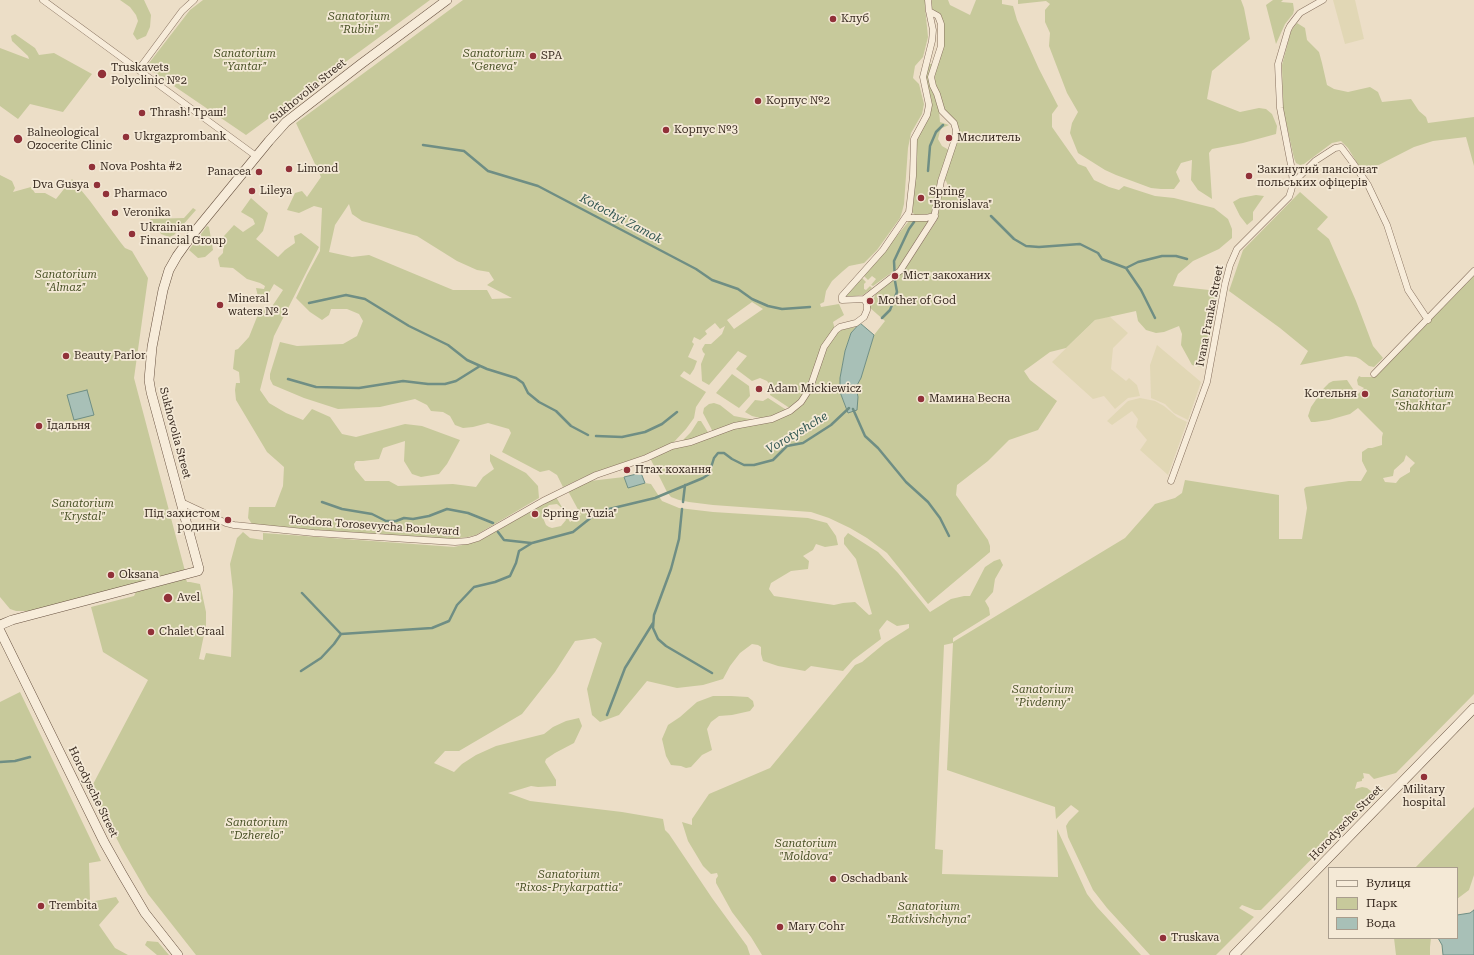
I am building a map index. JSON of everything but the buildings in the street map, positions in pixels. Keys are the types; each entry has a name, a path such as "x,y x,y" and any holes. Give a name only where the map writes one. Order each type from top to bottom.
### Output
{"street":[{"path":"43,0 256,156"},
{"path":"139,69 182,11 194,0"},
{"name":"Sukhovolia Street","path":"0,624 196,572 199,569 151,392 149,368 152,347 163,290 169,270 192,235 276,132 296,114 447,0"},
{"path":"928,0 929,11 933,30 923,77 929,105 927,115 914,139 913,176 909,212 883,250 842,296 844,300 864,299 900,271 935,216 941,181 956,136 956,130 954,123 942,111 931,78 940,46 941,24 938,16 929,11"},
{"path":"1293,183 1280,108 1278,64 1290,26 1300,13 1323,0"},
{"path":"1293,183 1315,161 1335,148 1340,147 1368,185 1387,225 1408,290 1428,320"},
{"name":"Ivana Franka Street","path":"1171,481 1207,382 1225,284 1230,265 1237,249 1289,197 1293,183"},
{"path":"906,218 926,218 935,216"},
{"path":"1374,374 1474,271"},
{"name":"Teodora Torosevycha Boulevard","path":"181,502 226,523 234,525 314,533 455,542 478,538 559,492 596,475 646,458 672,446 691,442 734,426 772,419 790,411 801,402 810,388 824,347 836,330 840,327 856,323 864,317 867,310 867,304 864,299"},
{"name":"Horodysche Street","path":"0,631 104,842 145,913 178,955"},
{"name":"Horodysche Street","path":"1234,955 1474,708"}],"shaded area":[{"path":"1333,0 1355,0 1364,39 1345,44"},
{"path":"1109,316 1128,333 1113,348 1111,369 1126,381 1129,378 1137,385 1140,396 1128,398 1115,409 1104,396 1093,399 1052,362 1095,320"},
{"path":"1157,345 1201,382 1188,420 1174,413 1165,404 1151,398 1150,365"},
{"path":"1140,398 1155,401 1164,406 1177,417 1187,422 1168,475 1140,450 1147,440 1136,427 1138,419 1132,411 1112,425 1107,421 1128,401"}],"green space":[{"path":"120,0 144,0 151,15 150,27 146,36 137,40 133,34 138,21 136,15 130,7"},
{"name":"Sanatorium \"Yantar\"","path":"203,0 430,0 246,135 146,67 190,10"},
{"name":"Sanatorium \"Geneva\"","path":"463,0 926,0 925,7 928,37 923,57 915,66 913,78 919,84 924,104 922,114 911,133 908,148 904,204 902,212 900,218 877,250 864,263 849,266 832,281 826,291 824,302 820,304 821,307 839,304 844,315 833,322 835,330 810,388 791,409 770,395 771,386 767,381 760,378 752,381 736,369 747,356 738,351 709,385 702,381 701,364 705,354 702,349 705,344 711,344 722,334 725,326 720,329 715,323 705,331 707,334 700,340 694,337 692,342 694,344 688,357 697,361 690,375 684,371 680,376 706,392 696,407 694,418 686,429 673,443 645,455 593,473 563,487 557,475 549,470 540,472 502,452 511,433 509,429 488,423 463,428 455,425 450,416 443,412 431,411 427,405 415,399 380,407 338,409 304,398 273,385 270,379 270,374 280,342 297,346 343,344 357,336 363,321 359,314 347,309 331,309 329,315 322,320 310,312 296,298 320,251 322,208 314,206 299,213 287,210 295,193 302,191 307,197 321,177 296,123","holes":["349,204 352,214 362,221 417,236 457,261 477,270 489,272 494,280 487,285 512,298 492,299 487,290 453,290 369,255 352,257 329,252 335,225","752,302 763,309 734,329 727,320"]},
{"path":"932,0 948,0 950,5 970,15 976,0 1002,0 1002,4 1013,6 1017,20 1039,69 1058,106 1052,114 1052,127 1078,164 1086,167 1094,180 1109,187 1119,190 1124,186 1155,196 1174,198 1214,208 1228,219 1232,229 1232,238 1219,249 1193,261 1178,274 1173,286 1218,291 1204,368 1192,365 1181,345 1182,334 1179,326 1164,332 1156,333 1146,330 1138,321 1136,311 1095,320 1066,348 1050,352 1024,371 1030,380 1057,401 1038,430 1009,440 988,461 957,485 956,495 988,540 990,552 928,604 887,553 867,538 850,528 829,518 811,512 713,505 679,500 671,497 667,492 650,458 672,448 735,427 772,420 802,402 825,347 838,330 856,327 851,333 845,351 840,378 840,392 848,412 858,397 856,387 861,378 874,335 885,321 869,307 873,302 875,295 903,272 937,220 940,196 948,192 949,188 946,181 943,180 956,122 944,110 934,80 943,22 941,15 931,9"},
{"path":"1018,0 1241,0 1250,39 1212,71 1207,99 1240,112 1259,108 1266,109 1272,114 1277,126 1276,134 1243,143 1212,149 1209,153 1212,199 1198,190 1191,180 1192,160 1181,163 1176,172 1180,181 1174,189 1151,188 1105,170 1078,153 1070,133 1072,123 1078,112 1067,93 1049,46 1050,33 1045,22 1045,10 1050,4 1046,1 1018,4"},
{"path":"1273,0 1283,0 1281,2 1293,3 1294,10 1293,14 1285,24 1276,44 1266,5"},
{"path":"1297,23 1305,28 1307,40 1319,52 1327,85 1334,89 1348,92 1370,87 1378,92 1382,102 1411,99 1419,111 1426,117 1428,123 1474,117 1474,166 1466,137 1433,141 1414,147 1363,173 1348,148 1341,141 1332,143 1304,164 1300,165 1296,163 1283,109 1282,65 1291,31"},
{"path":"15,34 35,48 39,55 54,53 92,74 63,112 30,104 18,119 0,106 0,48 29,59 28,56 12,41 11,36"},
{"path":"929,64 932,64 929,74 939,111 940,122 949,125 942,128 938,139 942,146 949,150 939,177 933,213 915,215 912,212 916,138 928,120 931,105 925,80"},
{"name":"Sanatorium \"Krystal\"","path":"0,175 12,181 15,188 13,192 31,187 35,193 45,193 56,199 72,179 125,248 132,251 148,278 134,378 185,571 32,611 16,611 10,609 0,597"},
{"path":"1300,192 1328,217 1317,229 1329,239 1356,301 1373,346 1383,358 1374,367 1369,366 1356,357 1346,356 1300,365 1308,351 1280,328 1229,291 1243,250"},
{"path":"1256,195 1264,196 1253,212 1253,220 1247,225 1240,216 1233,202 1240,198"},
{"path":"251,198 268,213 263,231 256,239 278,257 295,243 294,236 301,233 319,247 274,336 260,390 269,403 286,413 303,420 312,409 330,417 342,434 356,437 405,424 422,426 460,440 447,464 439,474 421,477 412,474 404,461 405,441 383,448 379,459 356,461 354,464 355,469 365,481 389,481 398,486 453,484 476,487 483,477 494,469 490,461 490,454 526,473 538,486 539,498 476,535 451,539 312,530 252,524 248,518 249,507 275,507 283,486 284,467 267,452 236,400 236,383 240,383 239,372 233,369 235,350 238,349 249,337 259,312 271,308 283,290 274,284 266,298 259,301 256,288 264,289 265,286 247,279 233,268 220,267 218,258 223,253 224,236 234,225 243,232 255,224 253,219 241,212"},
{"path":"193,208 196,210 174,235 169,237 161,234 150,219 184,218"},
{"path":"909,221 928,221 898,268 873,286 871,285 876,279 872,276 868,280 864,276"},
{"path":"207,226 209,227 213,250 205,257 198,258 189,250"},
{"path":"1474,276 1474,694 1396,773 1374,779 1369,774 1363,773 1364,778 1362,781 1357,782 1355,789 1362,787 1367,788 1372,792 1373,797 1261,910 1255,910 1242,905 1239,908 1254,917 1216,955 1150,955 1107,908 1093,890 1068,837 1066,826 1079,811 1071,805 1056,819 1055,807 947,770 953,643 944,645 935,849 943,850 942,874 1058,877 1057,829 1087,894 1141,955 762,955 751,937 732,912 716,883 718,876 717,873 711,874 703,866 688,841 682,822 692,825 692,819 709,794 770,768 855,665 862,662 885,643 909,628 909,624 897,626 887,620 879,630 881,639 853,660 843,671 811,666 805,671 778,666 763,661 761,647 752,644 740,653 730,666 723,679 703,685 677,688 647,681 619,715 600,722 592,715 587,689 602,643 595,638 575,641 555,672 522,714 459,751 445,751 434,763 454,772 462,764 476,755 496,746 544,734 553,727 566,721 579,718 582,726 574,743 546,759 545,762 556,780 556,786 531,786 508,793 530,801 622,812 663,819 665,830 747,946 750,955 196,955 148,894 122,849 91,788 148,680 103,652 91,607 134,596 136,592 186,579 187,582 200,584 206,612 206,625 199,659 204,660 206,653 231,657 233,591 230,564 237,538 243,532 250,538 263,540 263,533 454,547 479,541 556,497 563,509 557,504 549,505 543,511 543,518 546,525 549,527 552,528 561,526 566,520 564,516 565,512 570,522 581,515 568,491 590,481 624,477 628,488 645,483 651,484 662,501 679,508 713,512 808,518 827,523 836,536 838,545 825,547 816,544 813,550 803,556 809,561 808,569 791,571 771,583 769,589 774,596 834,605 855,602 869,615 872,614 856,559 844,544 844,538 848,533 878,552 898,573 930,612 951,599 970,596 985,567 1000,559 1003,565 995,579 993,592 985,601 989,608 990,615 953,638 953,642 1125,538 1155,504 1175,498 1182,493 1185,480 1279,495 1279,539 1302,539 1307,508 1304,489 1306,487 1349,481 1361,481 1367,471 1362,461 1362,452 1368,448 1382,445 1383,433 1358,408 1350,414 1329,420 1311,422 1308,416 1311,407 1324,388 1333,381 1347,380 1357,395 1364,388 1358,385 1357,380 1359,376 1375,377","holes":["1406,455 1415,463 1410,468 1410,472 1400,478 1396,483 1385,482 1383,478 1393,476 1394,470 1404,461"]},
{"path":"862,278 866,282 864,284 864,289 866,290 870,286 872,288 863,295 846,297 846,295"},
{"path":"732,374 749,386 750,396 739,408 716,393"},
{"path":"768,398 788,411 772,418 760,418 745,412 755,400 763,401"},
{"path":"714,403 720,405 734,416 755,420 713,432 703,413 704,408 709,404"},
{"path":"698,421 701,421 709,434 681,442 691,432"},
{"path":"20,692 101,861 89,863 90,902 116,897 119,902 99,925 115,948 128,955 0,955 0,702"},
{"path":"713,696 748,697 753,701 754,706 750,711 719,716 711,722 707,729 712,750 702,755 691,767 686,768 671,765 666,756 662,739 668,725 697,702"},
{"path":"1474,807 1474,875 1469,890 1458,898 1458,867 1416,867"},
{"path":"1394,939 1431,939 1430,955 1396,955"},
{"path":"147,941 158,942 169,955 157,955 145,945"}],"water":[{"path":"860,323 874,335 861,378 856,387 858,397 857,410 848,413 840,392 840,378 845,351 851,333"},
{"path":"87,390 94,415 74,420 67,395"},
{"path":"641,473 645,483 628,488 624,477"},
{"path":"1474,910 1474,955 1443,955 1442,945 1439,939 1458,939 1458,915 1470,913"}],"waterway":[{"name":"Vorotyshche","path":"928,171 930,146 936,132 943,125"},
{"name":"Kotochyi Zamok","path":"423,145 464,151 488,171 538,186 696,269 712,280 738,289 752,299 768,306 782,309 810,307"},
{"path":"991,216 1014,239 1026,246 1039,247 1080,244 1098,253 1102,259 1126,268 1138,262 1162,256 1176,256 1187,259"},
{"name":"Vorotyshche","path":"882,318 890,310 897,292 894,261 909,229 914,222"},
{"path":"1126,268 1141,290 1155,318"},
{"path":"309,303 346,295 365,299 409,326 448,345 467,360 487,369 516,378 523,383 528,393 539,402 556,411 571,426 588,435"},
{"path":"288,379 316,387 359,388 403,381 428,384 445,384 456,381 480,366"},
{"name":"Vorotyshche","path":"302,593 341,634 432,628 449,621 457,605 474,587 495,582 510,576 516,563 519,551 532,543 573,532 593,516 605,510 655,498 703,478 709,474 714,458 718,453 724,453 744,465 754,465 773,460 787,446 803,443 831,425 849,408"},
{"path":"853,409 865,436 878,448 906,482 928,502 940,518 949,536"},
{"path":"596,436 622,437 645,432 662,424 677,412"},
{"path":"683,502 685,485"},
{"path":"322,502 342,509 372,514 386,521 429,516 447,509 468,513 493,523"},
{"path":"682,509 679,539 671,569 654,615 653,628 658,639 666,646 712,673"},
{"path":"498,532 504,540 531,543"},
{"path":"607,715 625,668 653,623"},
{"path":"301,671 321,658 341,634"},
{"path":"0,762 15,761 30,757"}],"place":[{"name":"Клуб","path":"833,19"},
{"name":"SPA","path":"533,56"},
{"name":"Truskavets Polyclinic №2","path":"102,74"},
{"name":"Корпус №2","path":"758,101"},
{"name":"Thrash! Траш!","path":"142,113"},
{"name":"Корпус №3","path":"666,130"},
{"name":"Ukrgazprombank","path":"126,137"},
{"name":"Мислитель","path":"949,138"},
{"name":"Balneological Ozocerite Clinic","path":"18,139"},
{"name":"Nova Poshta #2","path":"92,167"},
{"name":"Limond","path":"289,169"},
{"name":"Panacea","path":"259,172"},
{"name":"Закинутий пансіонат польських офіцерів","path":"1249,176"},
{"name":"Dva Gusya","path":"97,185"},
{"name":"Lileya","path":"252,191"},
{"name":"Pharmaco","path":"106,194"},
{"name":"Spring \"Bronislava\"","path":"921,198"},
{"name":"Veronika","path":"115,213"},
{"name":"Ukrainian Financial Group","path":"132,234"},
{"name":"Міст закоханих","path":"895,276"},
{"name":"Mother of God","path":"870,301"},
{"name":"Mineral waters № 2","path":"220,305"},
{"name":"Beauty Parlor","path":"66,356"},
{"name":"Adam Mickiewicz","path":"759,389"},
{"name":"Котельня","path":"1365,394"},
{"name":"Мамина Весна","path":"921,399"},
{"name":"Їдальня","path":"39,426"},
{"name":"Птах кохання","path":"627,470"},
{"name":"Spring \"Yuzia\"","path":"535,514"},
{"name":"Під захистом родини","path":"228,520"},
{"name":"Oksana","path":"111,575"},
{"name":"Avel","path":"168,598"},
{"name":"Chalet Graal","path":"151,632"},
{"name":"Military hospital","path":"1424,777"},
{"name":"Oschadbank","path":"833,879"},
{"name":"Trembita","path":"41,906"},
{"name":"Mary Cohr","path":"780,927"},
{"name":"Truskava","path":"1163,938"}],"park label":[{"name":"Sanatorium \"Rubin\"","path":"359,23"},
{"name":"Sanatorium \"Almaz\"","path":"66,281"},
{"name":"Sanatorium \"Shakhtar\"","path":"1423,400"},
{"name":"Sanatorium \"Pivdenny\"","path":"1043,696"},
{"name":"Sanatorium \"Dzherelo\"","path":"257,829"},
{"name":"Sanatorium \"Moldova\"","path":"806,850"},
{"name":"Sanatorium \"Rixos-Prykarpattia\"","path":"569,881"},
{"name":"Sanatorium \"Batkivshchyna\"","path":"929,913"}]}
